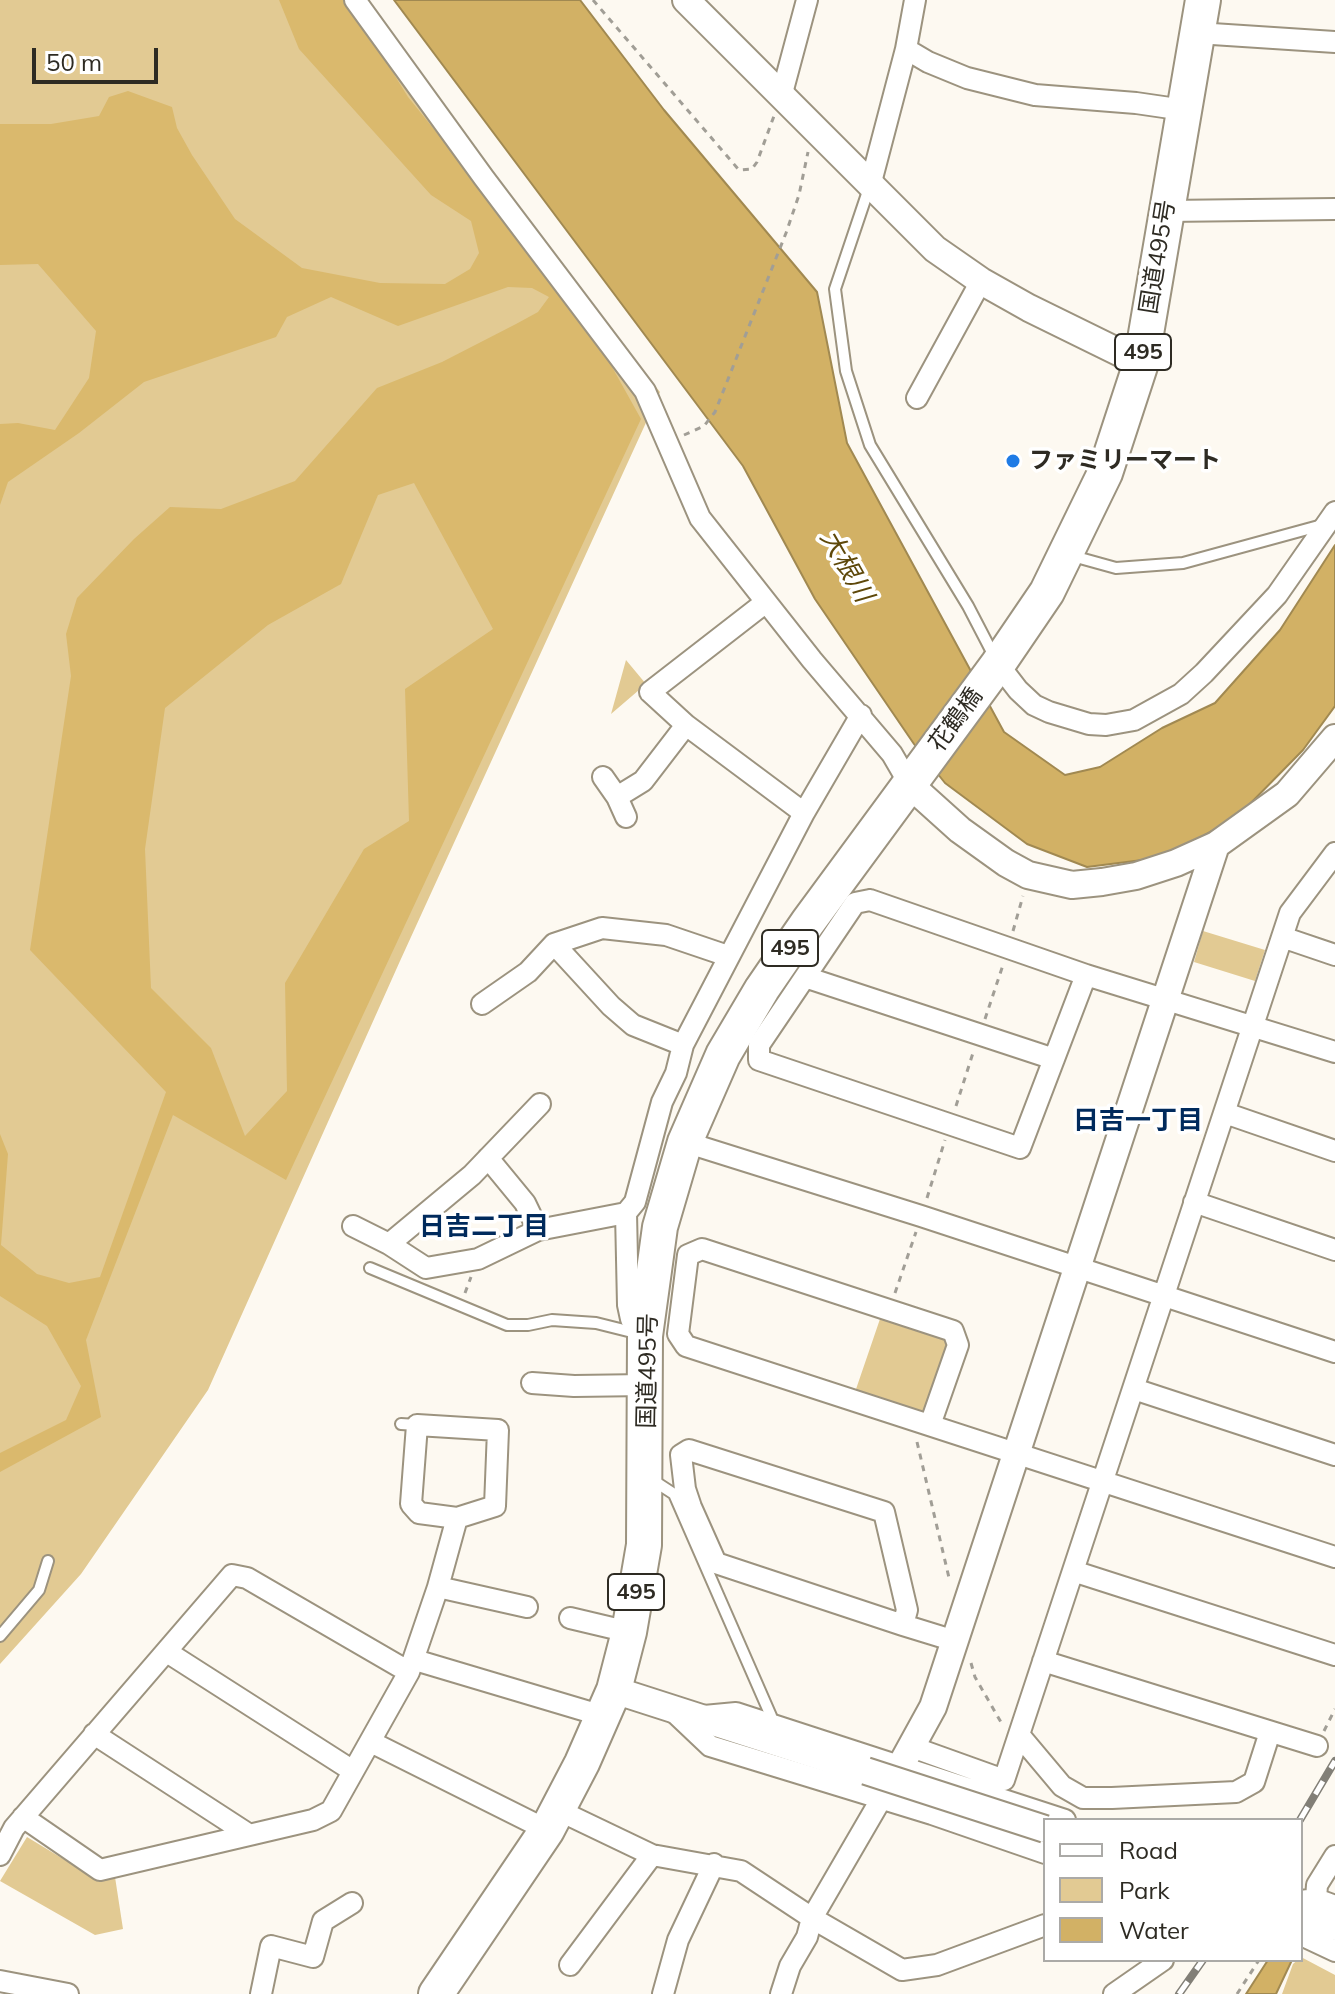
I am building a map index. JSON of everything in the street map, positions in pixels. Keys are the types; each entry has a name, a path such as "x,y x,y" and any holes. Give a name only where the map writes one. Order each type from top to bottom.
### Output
{"highway":[{"name":"国道495号","path":"995,668 1047,592 1067,554 1105,473 1141,363 1200,16"},
{"name":"花鶴橋","path":"915,777 995,668"},
{"name":"国道495号","path":"436,1994 553,1820 608,1703 629,1632 644,1545 646,1329 660,1227 691,1129 723,1055 762,989 915,777"}],"street":[{"path":"355,0 484,178 645,391 700,518 892,754 960,830 1028,875 1072,885 1136,876 1216,845 1287,794 1335,738"},
{"path":"686,0 935,249 981,281 1029,308 1141,363"},
{"path":"781,97 807,0"},
{"path":"870,186 906,49 915,0"},
{"path":"1200,16 1335,42"},
{"path":"906,49 967,78 1035,95 1184,110"},
{"path":"1166,211 1335,209"},
{"path":"917,398 981,281"},
{"path":"995,668 1034,705 1049,712 1089,724 1106,725 1134,720 1181,694 1204,673 1277,595 1331,518"},
{"path":"766,602 650,692 686,725 804,813"},
{"path":"353,1226 426,1268 478,1259 538,1230 626,1213 635,1202 662,1102 676,1073 683,1045 804,813 861,715"},
{"path":"617,797 643,781 686,725"},
{"path":"603,777 626,817"},
{"path":"781,1994 790,1966 807,1937 812,1918 933,1707 1216,845"},
{"path":"682,1714 736,1713 770,1725 1004,1780 1290,913 1335,853"},
{"path":"1086,975 1020,1148 759,1060 759,1045 855,903 870,900 1086,975 1335,1052"},
{"path":"482,1004 528,972 554,944 602,928 666,935 728,956"},
{"path":"1282,937 1335,955"},
{"path":"554,944 611,1006 633,1025 683,1045"},
{"path":"805,977 1054,1059"},
{"path":"662,1102 691,1129 921,1216 1335,1352"},
{"path":"389,1244 472,1175 540,1104"},
{"path":"1225,1113 1335,1151"},
{"path":"488,1158 525,1203 538,1230"},
{"path":"1194,1202 1335,1250"},
{"path":"626,1213 628,1305 631,1319 646,1329"},
{"path":"921,1422 958,1345 953,1331 702,1249 688,1255 678,1334 686,1346 1335,1557"},
{"path":"532,1383 646,1385"},
{"path":"1134,1389 1335,1455"},
{"path":"409,1424 498,1430 495,1506 457,1518 419,1513 411,1504 409,1424"},
{"path":"903,1625 907,1610 884,1512 689,1450 681,1455 685,1489 716,1563 903,1625 958,1634"},
{"path":"23,1817 100,1870 313,1820 331,1811 412,1666 457,1518"},
{"path":"1073,1571 1335,1655"},
{"path":"0,1855 23,1817 232,1575 247,1578 412,1666 682,1714 1043,1828"},
{"path":"438,1587 527,1607"},
{"path":"570,1618 629,1632"},
{"path":"167,1652 353,1771"},
{"path":"1043,1661 1317,1746"},
{"path":"682,1714 710,1746 1043,1852"},
{"path":"1020,1736 1062,1786 1083,1798 1112,1798 1236,1792 1254,1782 1270,1732"},
{"path":"94,1734 248,1834"},
{"path":"371,1742 553,1820 652,1855 741,1871 812,1918 902,1970 937,1965 1043,1926"},
{"path":"906,1757 1060,1818"},
{"path":"570,1965 652,1855"},
{"path":"1335,1856 1317,1885 1313,1905 1335,1927"},
{"path":"663,1994 678,1940 714,1864"},
{"path":"261,1994 271,1946 313,1957 323,1921 352,1903"},
{"path":"1303,1936 1335,1951"},
{"path":"1114,1994 1160,1962"},
{"path":"0,1981 68,1994"}],"lane":[{"path":"870,186 835,289 846,371 870,445 968,606 995,668"},
{"path":"1067,554 1116,568 1183,563 1331,518"},
{"path":"370,1268 507,1325 552,1320 646,1329"},
{"path":"646,1475 674,1494 771,1716 770,1725"},
{"path":"0,1636 39,1590 48,1561"}],"path":[{"path":"593,0 739,170 752,169 757,162 781,97"},
{"path":"668,443 704,426 715,412 786,233 799,195 813,129"},
{"path":"889,1311 1009,948 1028,875"},
{"path":"461,1306 478,1259"},
{"path":"921,1422 950,1582"},
{"path":"958,1634 975,1677 1008,1734 1020,1736"},
{"path":"1317,1746 1335,1709"},
{"path":"1237,1994 1258,1962"}],"green space":[{"path":"0,0 351,0 660,392 208,1390 81,1574 0,1664"},
{"path":"626,660 646,684 611,714"},
{"path":"1203,931 1265,950 1255,981 1194,962"},
{"path":"880,1319 948,1341 923,1418 854,1395"},
{"path":"27,1837 98,1880 115,1877 123,1929 95,1935 0,1881"},
{"path":"1303,1958 1335,1975 1335,1994 1282,1994 1293,1964 1303,1962"}],"shaded area":[{"path":"279,0 348,0 408,97 582,313 641,419 286,1180 173,1115 86,1340 101,1417 0,1472 0,1453 66,1420 81,1386 47,1326 0,1296 0,1134 8,1154 1,1245 37,1274 69,1283 100,1277 166,1092 30,950 71,676 66,634 77,598 170,507 221,509 295,481 377,388 442,362 516,324 538,312 549,297 532,288 508,287 398,326 331,297 287,317 276,337 144,382 79,433 8,482 0,505 0,424 18,423 55,430 89,378 96,331 38,264 0,265 0,124 51,124 99,116 109,97 128,91 172,107 177,128 192,155 235,219 302,268 380,283 445,284 470,269 479,253 471,221 431,195 299,49","holes":["414,483 493,629 405,689 409,821 364,849 285,983 287,1091 245,1136 211,1048 151,988 145,849 165,708 268,625 341,584 378,495"]}],"water":[{"name":"大根川","path":"394,0 580,0 664,110 817,292 847,443 1004,732 1065,775 1100,767 1162,728 1215,703 1280,630 1335,545 1335,706 1303,750 1238,816 1166,857 1087,867 1027,844 945,783 914,744 815,599 743,466"},
{"path":"1267,1962 1291,1962 1276,1994 1246,1994"}],"railway":[{"path":"1301,1818 1335,1761"},
{"path":"1179,1994 1202,1962"}],"place":[{"name":"ファミリーマート","path":"1013,461"}],"district":[{"name":"日吉一丁目","path":"1138,1121"},
{"name":"日吉二丁目","path":"484,1227"}]}
